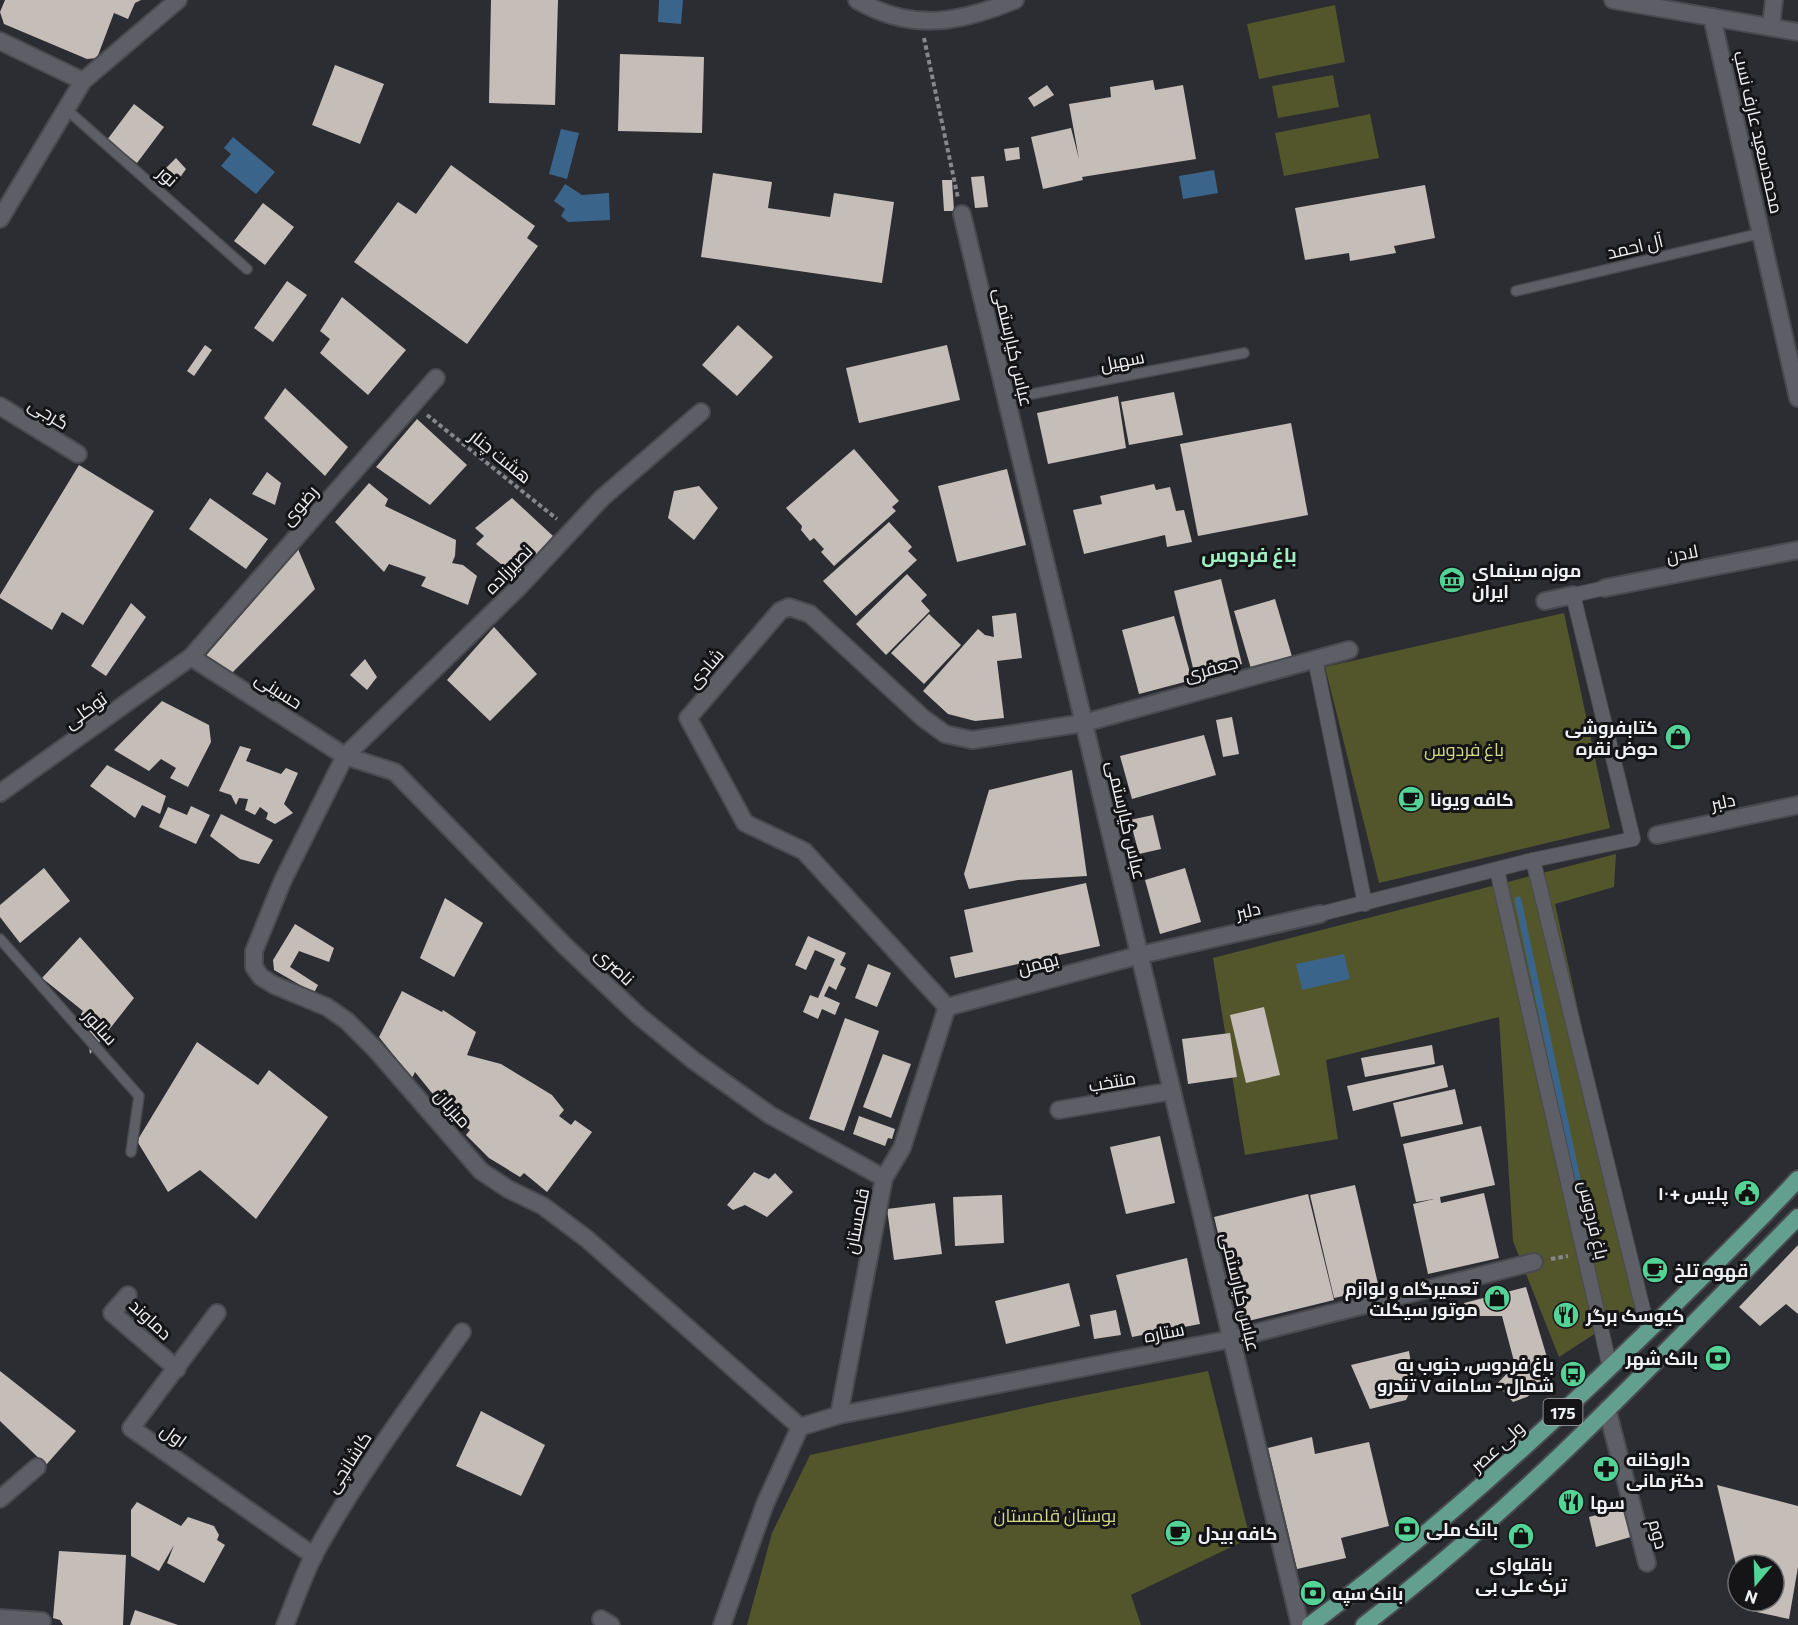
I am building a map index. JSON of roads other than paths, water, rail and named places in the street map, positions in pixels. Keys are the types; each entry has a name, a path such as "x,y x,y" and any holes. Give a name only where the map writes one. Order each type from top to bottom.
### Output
{"main road":[{"name":"ولی عصر","path":"1310,1625 1394,1562 1508,1464 1610,1368 1758,1222 1798,1179"},
{"name":"175","path":"1364,1625 1417,1584 1608,1409 1798,1217"}],"street":[{"path":"0,219 83,81 178,0"},
{"path":"856,0 891,16 921,22 982,13 1015,0"},
{"path":"1613,0 1798,32"},
{"path":"1771,27 1774,0"},
{"name":"محمدسعید عارف نسب","path":"1712,16 1798,398"},
{"path":"0,41 83,81"},
{"name":"عباس کیارستمی","path":"962,214 1300,1625"},
{"name":"رضوى","path":"191,657 436,378"},
{"name":"گرجی","path":"0,406 78,454"},
{"name":"نصیرزاده","path":"345,756 519,587 602,498 701,412"},
{"name":"لادن","path":"1573,595 1798,550"},
{"path":"1545,601 1573,595 1633,839"},
{"name":"شادی","path":"946,1007 804,851 745,823 688,718 780,611 789,607 810,614 923,718 945,734 972,740 1084,723"},
{"name":"جعفری","path":"1084,723 1349,650"},
{"name":"حسینی","path":"191,657 345,756"},
{"name":"توکلی","path":"0,793 191,657"},
{"path":"1315,659 1365,903"},
{"name":"ناصری","path":"345,756 395,772 564,945 639,1016 693,1060 770,1115 884,1178"},
{"name":"میزبان","path":"345,756 275,900 254,951 257,972 274,985 327,1007 346,1021 375,1049 481,1171 508,1189 543,1206 587,1239 800,1427"},
{"name":"دلبر","path":"1140,955 1320,914 1533,860 1798,805"},
{"path":"1533,860 1648,1330"},
{"name":"باغ فردوس","path":"1497,870 1610,1368"},
{"name":"بهمن","path":"946,1007 1140,955"},
{"name":"قلمستان","path":"839,1415 884,1178 902,1148 946,1007"},
{"name":"منتخب","path":"1059,1110 1172,1091"},
{"name":"ستاره","path":"800,1427 839,1415 1232,1339 1534,1262"},
{"name":"دماوند","path":"128,1295 112,1312 177,1369"},
{"name":"اول","path":"217,1313 177,1369 130,1428 314,1556"},
{"name":"کاشانچی","path":"285,1625 314,1556 368,1465 462,1332"},
{"name":"دوم","path":"1608,1409 1647,1563"},
{"path":"722,1625 765,1504 800,1427"},
{"path":"0,1499 37,1467"},
{"path":"0,1618 42,1621"}],"lane":[{"name":"نور","path":"66,109 247,269"},
{"name":"آل احمد","path":"1516,291 1762,233"},
{"name":"سهیل","path":"1006,399 1244,353"},
{"name":"سالور","path":"0,939 140,1096 131,1152"}],"water":[{"path":"659,0 683,0 681,24 658,22"},
{"path":"561,129 579,133 567,179 549,174"},
{"path":"233,137 275,172 256,194 221,166 231,154 224,148"},
{"path":"1214,170 1218,193 1183,199 1179,176"},
{"path":"565,184 582,195 609,193 610,220 568,222 561,216 565,209 554,201"},
{"path":"1344,954 1350,979 1302,990 1296,964"}],"waterway":[{"path":"1518,900 1590,1241"}],"place":[{"name":"موزه سینمای ایران","path":"1452,580"},
{"name":"کتابفروشی حوض نقره","path":"1678,737"},
{"name":"کافه ویونا","path":"1411,799"},
{"name":"پلیس +۱۰","path":"1747,1193"},
{"name":"قهوه تلخ","path":"1655,1270"},
{"name":"تعمیرگاه و لوازم موتور سیکلت","path":"1497,1298"},
{"name":"کیوسک برگر","path":"1566,1315"},
{"name":"بانک شهر","path":"1718,1358"},
{"name":"باغ فردوس، جنوب به شمال - سامانه ۷ تندرو","path":"1573,1374"},
{"name":"داروخانه دکتر مانی","path":"1606,1469"},
{"name":"سها","path":"1571,1502"},
{"name":"بانک ملی","path":"1407,1529"},
{"name":"کافه بیدل","path":"1178,1533"},
{"name":"باقلوای ترک علی بی","path":"1521,1536"},
{"name":"بانک سپه","path":"1313,1593"}],"district":[{"name":"باغ فردوس","path":"1249,554"}],"park label":[{"name":"بوستان قلمستان","path":"1055,1515"}]}
